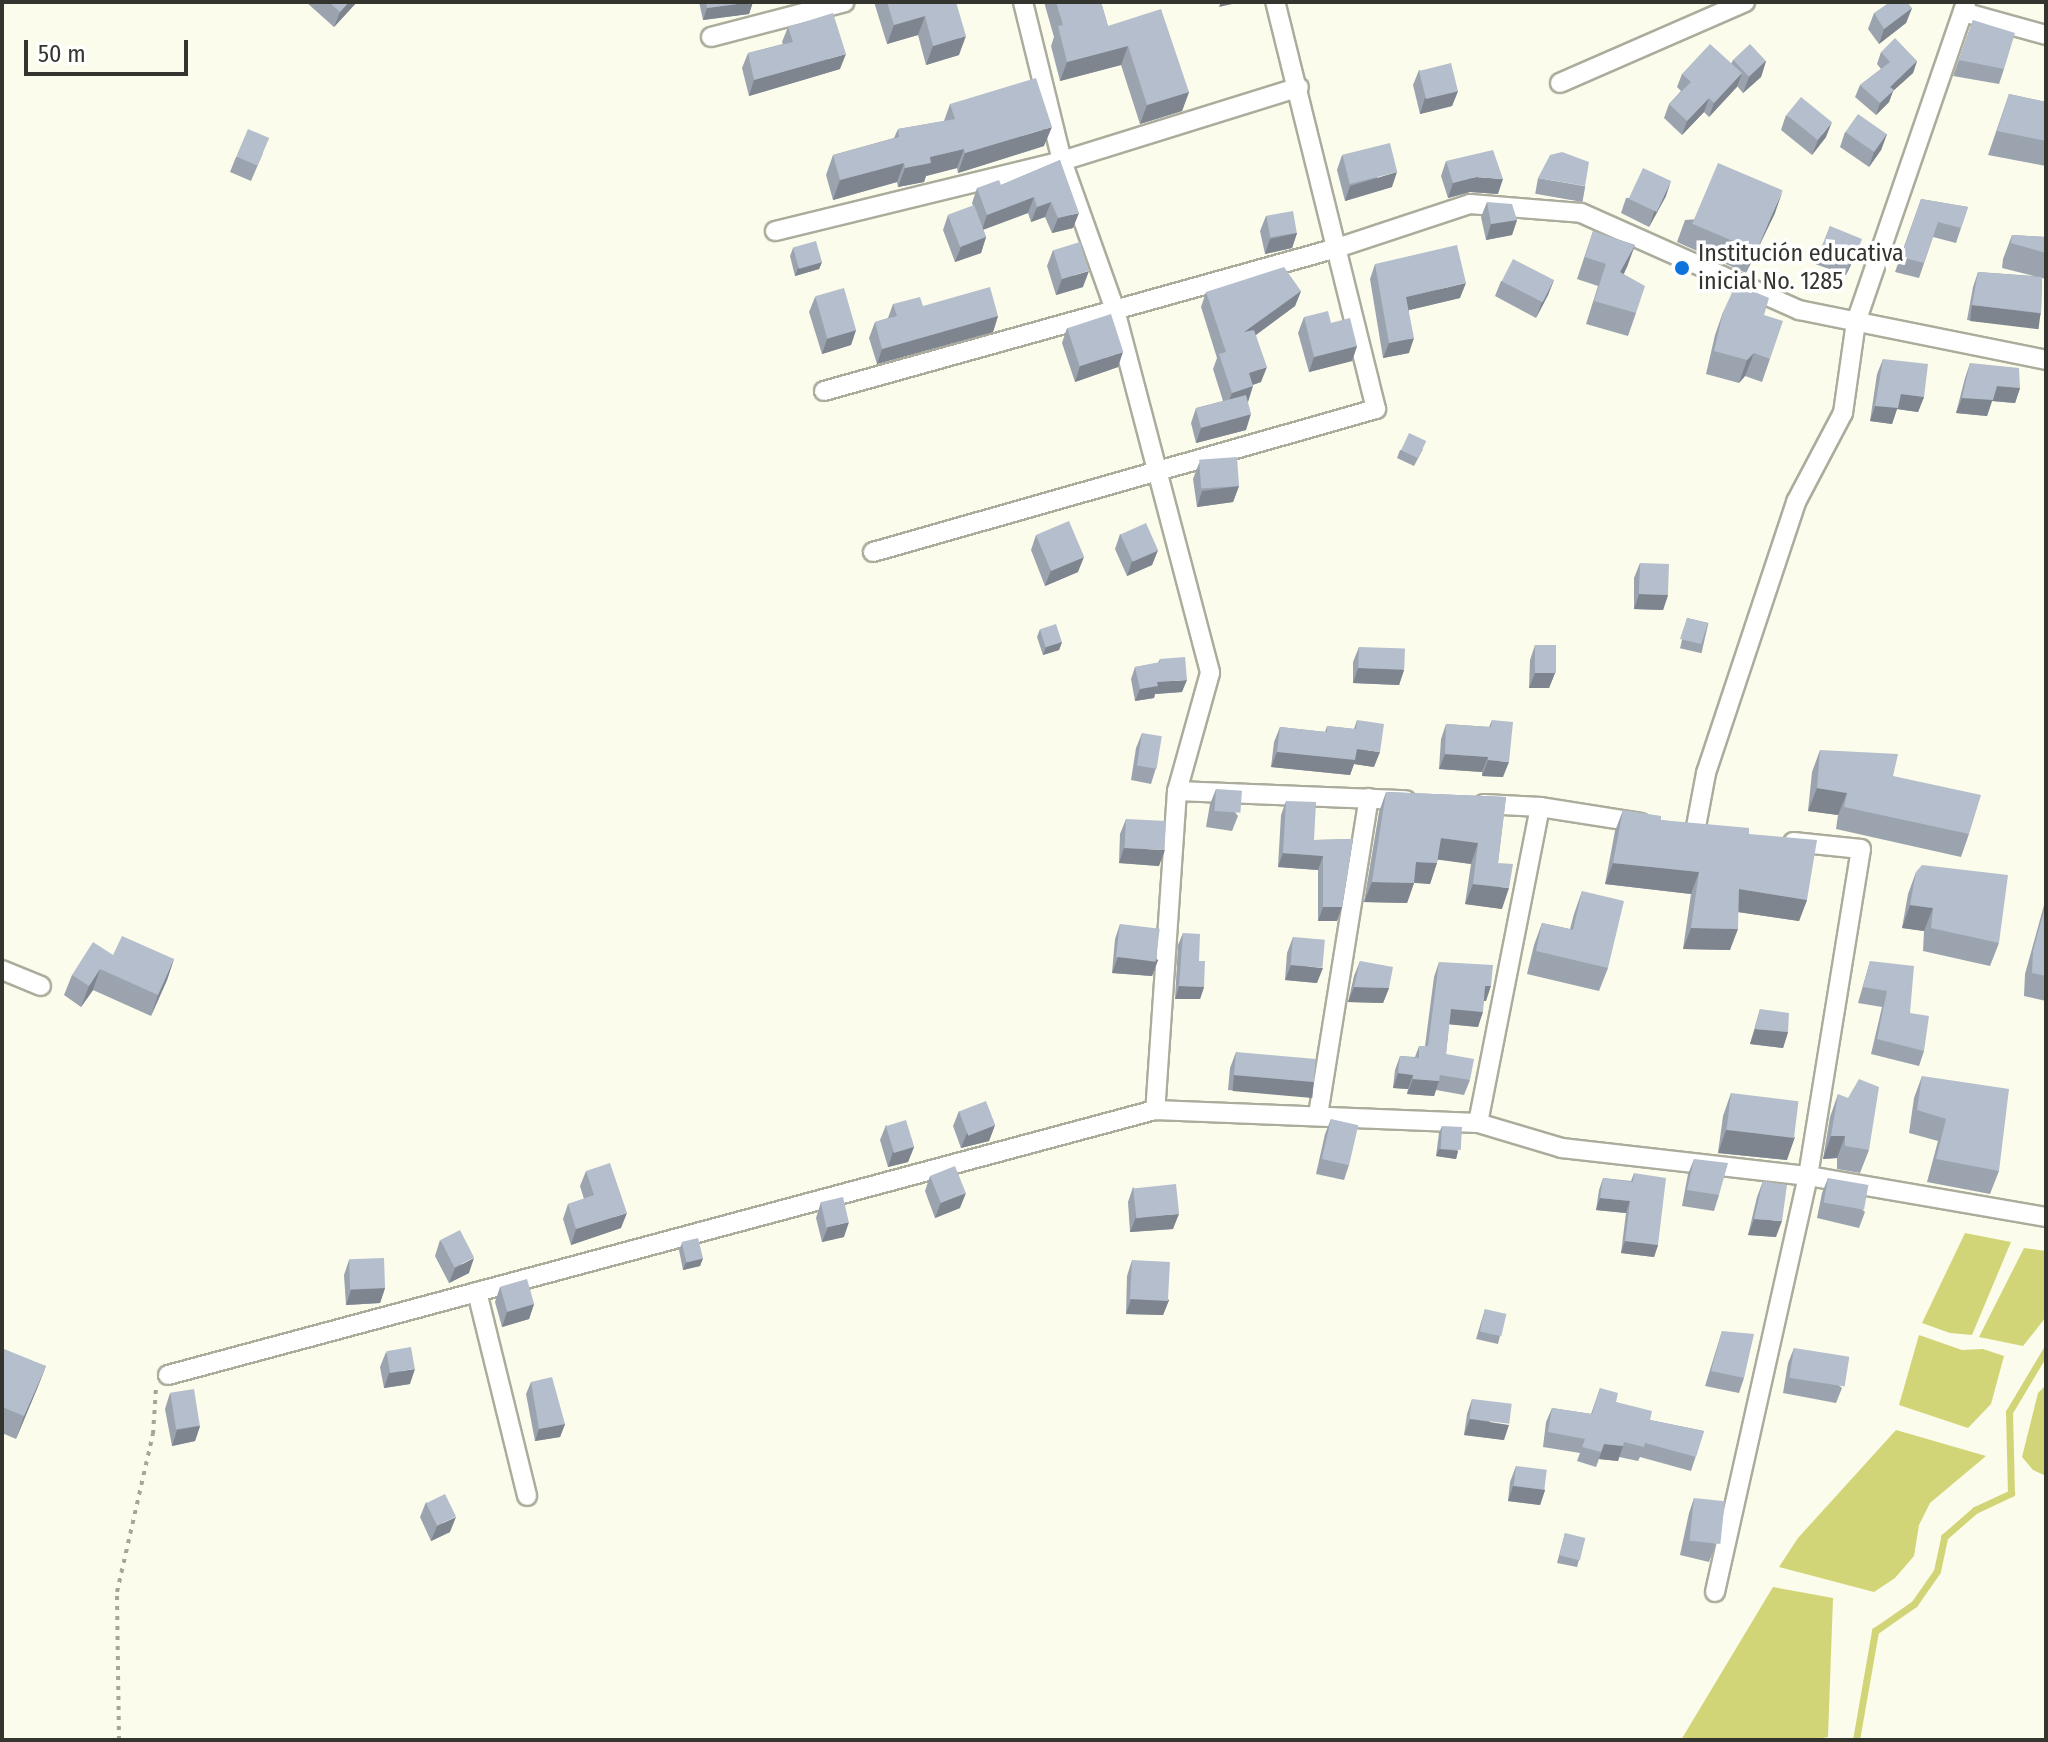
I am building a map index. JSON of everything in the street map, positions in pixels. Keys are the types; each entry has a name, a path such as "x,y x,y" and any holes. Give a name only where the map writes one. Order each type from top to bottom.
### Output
{"street":[{"path":"711,37 845,2"},
{"path":"1023,2 1062,161 1115,310 1210,673 1177,791 1155,1110"},
{"path":"873,552 1376,409 1299,87 1275,2"},
{"path":"1560,83 1745,2"},
{"path":"1462,803 1540,807 1687,831 1790,531 1796,502 1843,413 1856,322 1965,7 2046,35"},
{"path":"775,231 1062,161 1299,87"},
{"path":"824,391 1337,248 1470,204 1581,213 1799,310 2046,360"},
{"path":"1177,791 1431,801"},
{"path":"1318,1115 1369,798"},
{"path":"1478,1123 1540,807"},
{"path":"1715,1592 1808,1176 1861,849 1770,840"},
{"path":"2,970 41,986"},
{"path":"168,1375 1155,1110 1478,1123 1562,1148 1808,1176 2046,1217"},
{"path":"477,1292 527,1496"}],"path":[{"path":"119,1740 117,1592 153,1434 157,1384 168,1375"}],"shaded area":[{"path":"1965,1233 2011,1242 1972,1335 1950,1333 1922,1323"},
{"path":"2024,1248 2046,1251 2046,1317 2023,1346 1979,1337"},
{"path":"1919,1335 1962,1350 1983,1349 2004,1356 1991,1404 1968,1428 1899,1405"},
{"path":"2046,1385 2046,1476 2033,1470 2022,1457 2038,1393"},
{"path":"1896,1430 1986,1456 1930,1503 1919,1525 1914,1556 1895,1578 1874,1592 1779,1567 1798,1538"},
{"path":"1773,1587 1833,1598 1828,1737 1813,1740 1681,1740"}],"building":[{"path":"329,2 349,2 340,12"},
{"path":"706,2 753,2 707,8"},
{"path":"887,2 956,2 966,36 933,46 925,16 894,25"},
{"path":"1056,2 1101,2 1108,26 1161,9 1189,92 1147,105 1128,46 1067,62 1058,26 1063,25"},
{"path":"1890,2 1907,2 1912,8 1884,29 1874,13"},
{"path":"833,13 846,54 754,80 748,53 793,42 788,27"},
{"path":"1973,20 2015,33 2004,69 1959,60"},
{"path":"1895,38 1917,61 1890,87 1894,90 1880,103 1860,85 1890,62 1881,52"},
{"path":"1710,44 1742,73 1714,103 1709,98 1687,121 1669,104 1691,82 1682,74"},
{"path":"1750,44 1766,61 1749,77 1733,60"},
{"path":"1451,63 1458,91 1426,99 1419,71"},
{"path":"1036,78 1052,127 965,153 964,149 930,157 931,163 905,168 904,163 840,180 833,155 899,137 898,129 955,119 950,104"},
{"path":"2009,94 2046,102 2046,141 1997,131"},
{"path":"1801,97 1832,122 1818,140 1787,115"},
{"path":"1858,114 1887,134 1874,152 1845,132"},
{"path":"248,129 269,138 257,166 236,157"},
{"path":"1390,143 1397,172 1350,184 1342,155"},
{"path":"1493,150 1503,179 1476,177 1453,183 1446,161"},
{"path":"1562,152 1589,162 1585,186 1538,178 1550,155"},
{"path":"1060,160 1079,213 1058,218 1051,202 1037,207 1034,197 987,215 977,188 999,180 1001,185"},
{"path":"1718,163 1782,190 1757,251 1692,224"},
{"path":"1643,168 1671,181 1657,212 1629,199"},
{"path":"1921,199 1968,207 1961,228 1938,222 1924,263 1901,257"},
{"path":"1487,202 1512,204 1517,220 1491,224"},
{"path":"974,205 986,237 960,247 948,215"},
{"path":"1293,211 1297,233 1270,237 1266,216"},
{"path":"1830,226 1862,239 1852,259 1821,249"},
{"path":"1593,231 1635,245 1620,272 1645,286 1636,313 1594,301 1606,264 1585,257"},
{"path":"2012,235 2046,237 2046,253 2011,243"},
{"path":"816,241 822,262 799,269 793,248"},
{"path":"1080,242 1089,271 1062,279 1053,250"},
{"path":"1457,245 1466,283 1406,297 1414,338 1389,343 1375,264"},
{"path":"1513,259 1554,280 1543,302 1502,281"},
{"path":"1284,267 1301,291 1244,332 1254,330 1267,367 1249,373 1253,386 1232,393 1219,354 1226,352 1206,292"},
{"path":"1978,272 2042,277 2041,313 1972,305"},
{"path":"1736,284 1769,298 1764,315 1783,321 1770,359 1754,353 1747,360 1714,351 1723,312"},
{"path":"990,287 998,316 882,349 875,322 897,316 893,304 920,297 923,306"},
{"path":"844,288 856,330 827,339 815,296"},
{"path":"1328,311 1331,323 1350,318 1357,346 1314,357 1304,317"},
{"path":"1111,314 1123,352 1080,366 1067,328"},
{"path":"1883,359 1928,364 1924,397 1901,394 1898,408 1875,406"},
{"path":"1970,363 2019,368 2020,388 1997,386 1993,400 1962,398"},
{"path":"1246,395 1251,414 1201,428 1196,408"},
{"path":"1409,433 1426,441 1418,458 1401,450"},
{"path":"1237,457 1239,486 1201,489 1199,460"},
{"path":"1069,521 1084,557 1051,571 1036,535"},
{"path":"1146,523 1158,550 1133,562 1120,534"},
{"path":"1640,563 1669,564 1668,595 1639,594"},
{"path":"1687,618 1708,623 1701,644 1680,639"},
{"path":"1056,624 1062,642 1046,647 1040,629"},
{"path":"1535,645 1556,645 1556,673 1535,673"},
{"path":"1359,647 1405,649 1404,670 1358,668"},
{"path":"1185,657 1187,680 1157,682 1158,686 1140,689 1135,667 1160,662 1160,659"},
{"path":"1357,720 1384,724 1380,752 1357,749 1355,760 1277,752 1280,727 1327,732 1327,726 1356,729"},
{"path":"1492,720 1513,722 1509,762 1445,754 1446,724 1491,727"},
{"path":"1142,733 1162,736 1157,769 1137,766"},
{"path":"1820,750 1898,754 1893,776 1981,795 1969,834 1844,807 1847,793 1817,788"},
{"path":"1216,789 1242,791 1240,813 1214,811"},
{"path":"1386,792 1506,797 1498,863 1513,864 1509,888 1473,884 1478,843 1441,838 1437,863 1416,862 1414,883 1372,882"},
{"path":"1286,801 1316,802 1314,840 1353,839 1342,907 1323,907 1323,856 1283,853"},
{"path":"1623,810 1661,816 1661,820 1749,828 1749,834 1817,840 1807,900 1739,889 1738,929 1691,928 1699,872 1613,863"},
{"path":"1126,819 1166,821 1164,850 1124,848"},
{"path":"1922,865 2008,875 1999,943 1931,928 1933,908 1910,905 1916,872"},
{"path":"1582,891 1624,901 1608,968 1536,951 1542,923 1573,930"},
{"path":"2046,903 2046,976 2032,973 2033,951"},
{"path":"1120,924 1160,929 1156,962 1116,957"},
{"path":"1183,933 1200,934 1199,961 1205,961 1204,987 1179,986"},
{"path":"122,936 174,959 158,995 100,969 89,986 72,975 93,942 113,955"},
{"path":"1293,937 1325,940 1322,968 1291,965"},
{"path":"1360,961 1393,967 1389,988 1354,987"},
{"path":"1870,961 1914,966 1910,1013 1929,1016 1924,1051 1877,1039 1887,991 1863,987"},
{"path":"1439,962 1493,965 1491,986 1485,986 1483,1012 1451,1009 1446,1054 1474,1059 1470,1080 1440,1075 1439,1081 1413,1079 1413,1075 1398,1073 1400,1056 1419,1058 1419,1046 1428,1046"},
{"path":"1760,1009 1789,1013 1788,1032 1755,1029"},
{"path":"1236,1052 1316,1059 1314,1082 1234,1075"},
{"path":"1922,1076 2009,1089 1999,1171 1936,1159 1946,1119 1917,1110"},
{"path":"1859,1079 1879,1087 1869,1150 1845,1146 1845,1136 1831,1136 1838,1094 1848,1098"},
{"path":"1731,1093 1798,1101 1794,1138 1726,1130"},
{"path":"986,1101 995,1125 968,1136 959,1111"},
{"path":"1331,1119 1358,1125 1349,1165 1322,1159"},
{"path":"906,1120 914,1147 894,1153 886,1126"},
{"path":"1442,1126 1462,1127 1461,1150 1441,1149"},
{"path":"1694,1159 1728,1163 1719,1195 1687,1190"},
{"path":"610,1163 627,1213 576,1229 568,1204 594,1195 586,1171"},
{"path":"955,1166 966,1193 941,1203 930,1176"},
{"path":"1634,1173 1666,1178 1658,1245 1625,1241 1630,1201 1600,1198 1603,1178 1633,1182"},
{"path":"1828,1178 1868,1185 1864,1210 1824,1203"},
{"path":"1763,1181 1787,1185 1782,1221 1754,1219"},
{"path":"1176,1184 1179,1214 1136,1218 1133,1188"},
{"path":"843,1197 849,1222 826,1228 821,1202"},
{"path":"460,1230 474,1258 454,1268 440,1240"},
{"path":"698,1238 703,1258 687,1262 682,1242"},
{"path":"384,1258 385,1288 350,1289 349,1259"},
{"path":"1132,1260 1170,1262 1168,1301 1130,1299"},
{"path":"527,1279 534,1304 507,1312 500,1287"},
{"path":"1485,1309 1506,1314 1501,1336 1480,1331"},
{"path":"1722,1331 1754,1334 1744,1378 1711,1371"},
{"path":"411,1347 415,1369 390,1373 386,1351"},
{"path":"1794,1348 1849,1357 1845,1386 1789,1378"},
{"path":"4,1349 46,1366 24,1416 2,1407"},
{"path":"552,1377 565,1424 539,1429 531,1382"},
{"path":"1600,1388 1618,1393 1616,1402 1652,1411 1650,1420 1704,1431 1696,1457 1645,1443 1644,1447 1624,1442 1623,1446 1604,1444 1601,1452 1582,1447 1585,1439 1548,1432 1552,1408 1592,1414"},
{"path":"194,1389 200,1426 176,1429 170,1393"},
{"path":"1472,1399 1512,1404 1509,1424 1470,1419"},
{"path":"1516,1466 1547,1470 1544,1490 1514,1486"},
{"path":"445,1494 456,1516 437,1526 426,1503"},
{"path":"1694,1498 1725,1501 1720,1544 1690,1541"},
{"path":"1565,1533 1585,1538 1580,1560 1559,1555"}],"waterway":[{"path":"1856,1740 1875,1631 1914,1604 1937,1571 1944,1537 1975,1510 2011,1493 2009,1412 2046,1350"}],"place":[{"name":"Institución educativa inicial No. 1285","path":"1682,268"}]}
